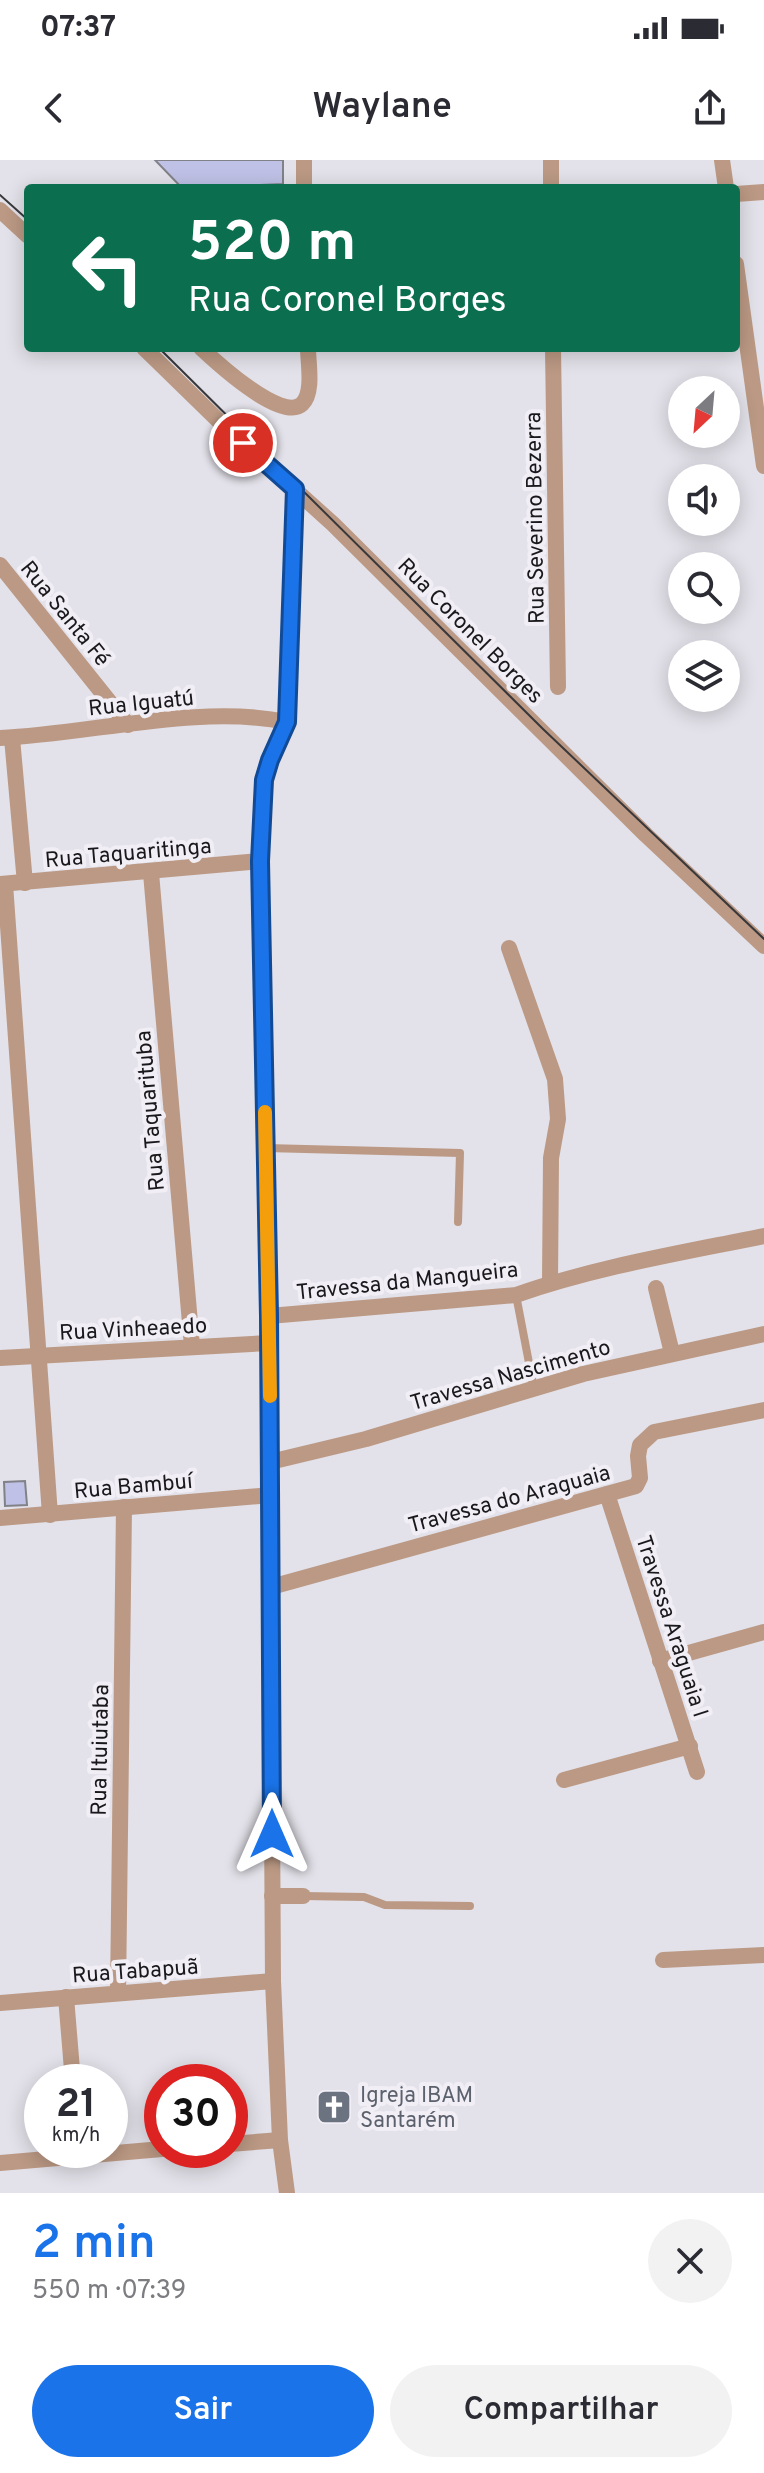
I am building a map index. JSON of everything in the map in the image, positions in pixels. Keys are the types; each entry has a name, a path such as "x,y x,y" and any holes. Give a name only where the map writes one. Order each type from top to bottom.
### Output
{"street":[{"path":"304,160 304,184"},
{"path":"551,160 551,184"},
{"path":"722,160 725,184"},
{"path":"740,194 764,192"},
{"path":"0,210 24,232"},
{"path":"740,281 756,350 764,466"},
{"name":"Rua Coronel Borges","path":"148,352 223,425 344,534 687,875 764,946"},
{"path":"205,352 252,389 273,402 293,409 301,406 307,397 308,352"},
{"name":"Rua Severino Bezerra","path":"553,352 558,687"},
{"path":"287,2193 280,2140 273,1981 269,1316 260,861 264,780 287,722 295,489"},
{"name":"Rua Santa Fé","path":"0,565 128,725"},
{"name":"Rua Iguatú","path":"6,738 232,716 287,722"},
{"path":"6,738 25,883"},
{"name":"Rua Taquaritinga","path":"2,884 260,861"},
{"name":"Rua Taquarituba","path":"151,873 192,1346"},
{"path":"2,884 50,1515"},
{"name":"Travessa da Mangueira","path":"509,948 555,1079 557,1128 551,1158 550,1283"},
{"name":"Travessa da Mangueira","path":"269,1316 516,1295 550,1283 645,1260 764,1236"},
{"path":"656,1288 672,1353"},
{"name":"Travessa Nascimento","path":"270,1462 366,1439 583,1374 764,1334"},
{"name":"Rua Vinheaedo","path":"0,1358 269,1343"},
{"name":"Travessa do Araguaia","path":"271,1587 636,1486 640,1478 640,1445 654,1432 764,1410"},
{"name":"Travessa Araguaia I","path":"607,1494 697,1772"},
{"name":"Rua Bambuí","path":"0,1518 271,1495"},
{"name":"Rua Ituiutaba","path":"118,1993 124,1507"},
{"path":"660,1661 764,1632"},
{"path":"564,1780 690,1746"},
{"path":"272,1896 303,1896"},
{"path":"663,1960 764,1955"},
{"name":"Rua Tabapuã","path":"0,2003 273,1981"},
{"path":"66,1997 72,2064"},
{"path":"248,2143 280,2140"},
{"path":"0,2163 24,2160"}],"lane":[{"path":"266,1148 460,1153 458,1222"},
{"path":"516,1295 534,1389"},
{"path":"303,1896 364,1897 385,1905 470,1906"}],"building":[{"path":"155,160 283,160 283,184 178,184"},
{"path":"25,1481 27,1505 5,1506 4,1482"}],"tram line":[{"path":"0,195 24,216"},
{"path":"163,352 543,729 764,939"}],"slow traffic":[{"path":"265,1112 270,1396"}],"place":[{"name":"Igreja IBAM Santarém","path":"334,2107"}],"route":[{"path":"243,443 295,489 287,722 270,760 261,799 269,1316 272,1834"}]}
